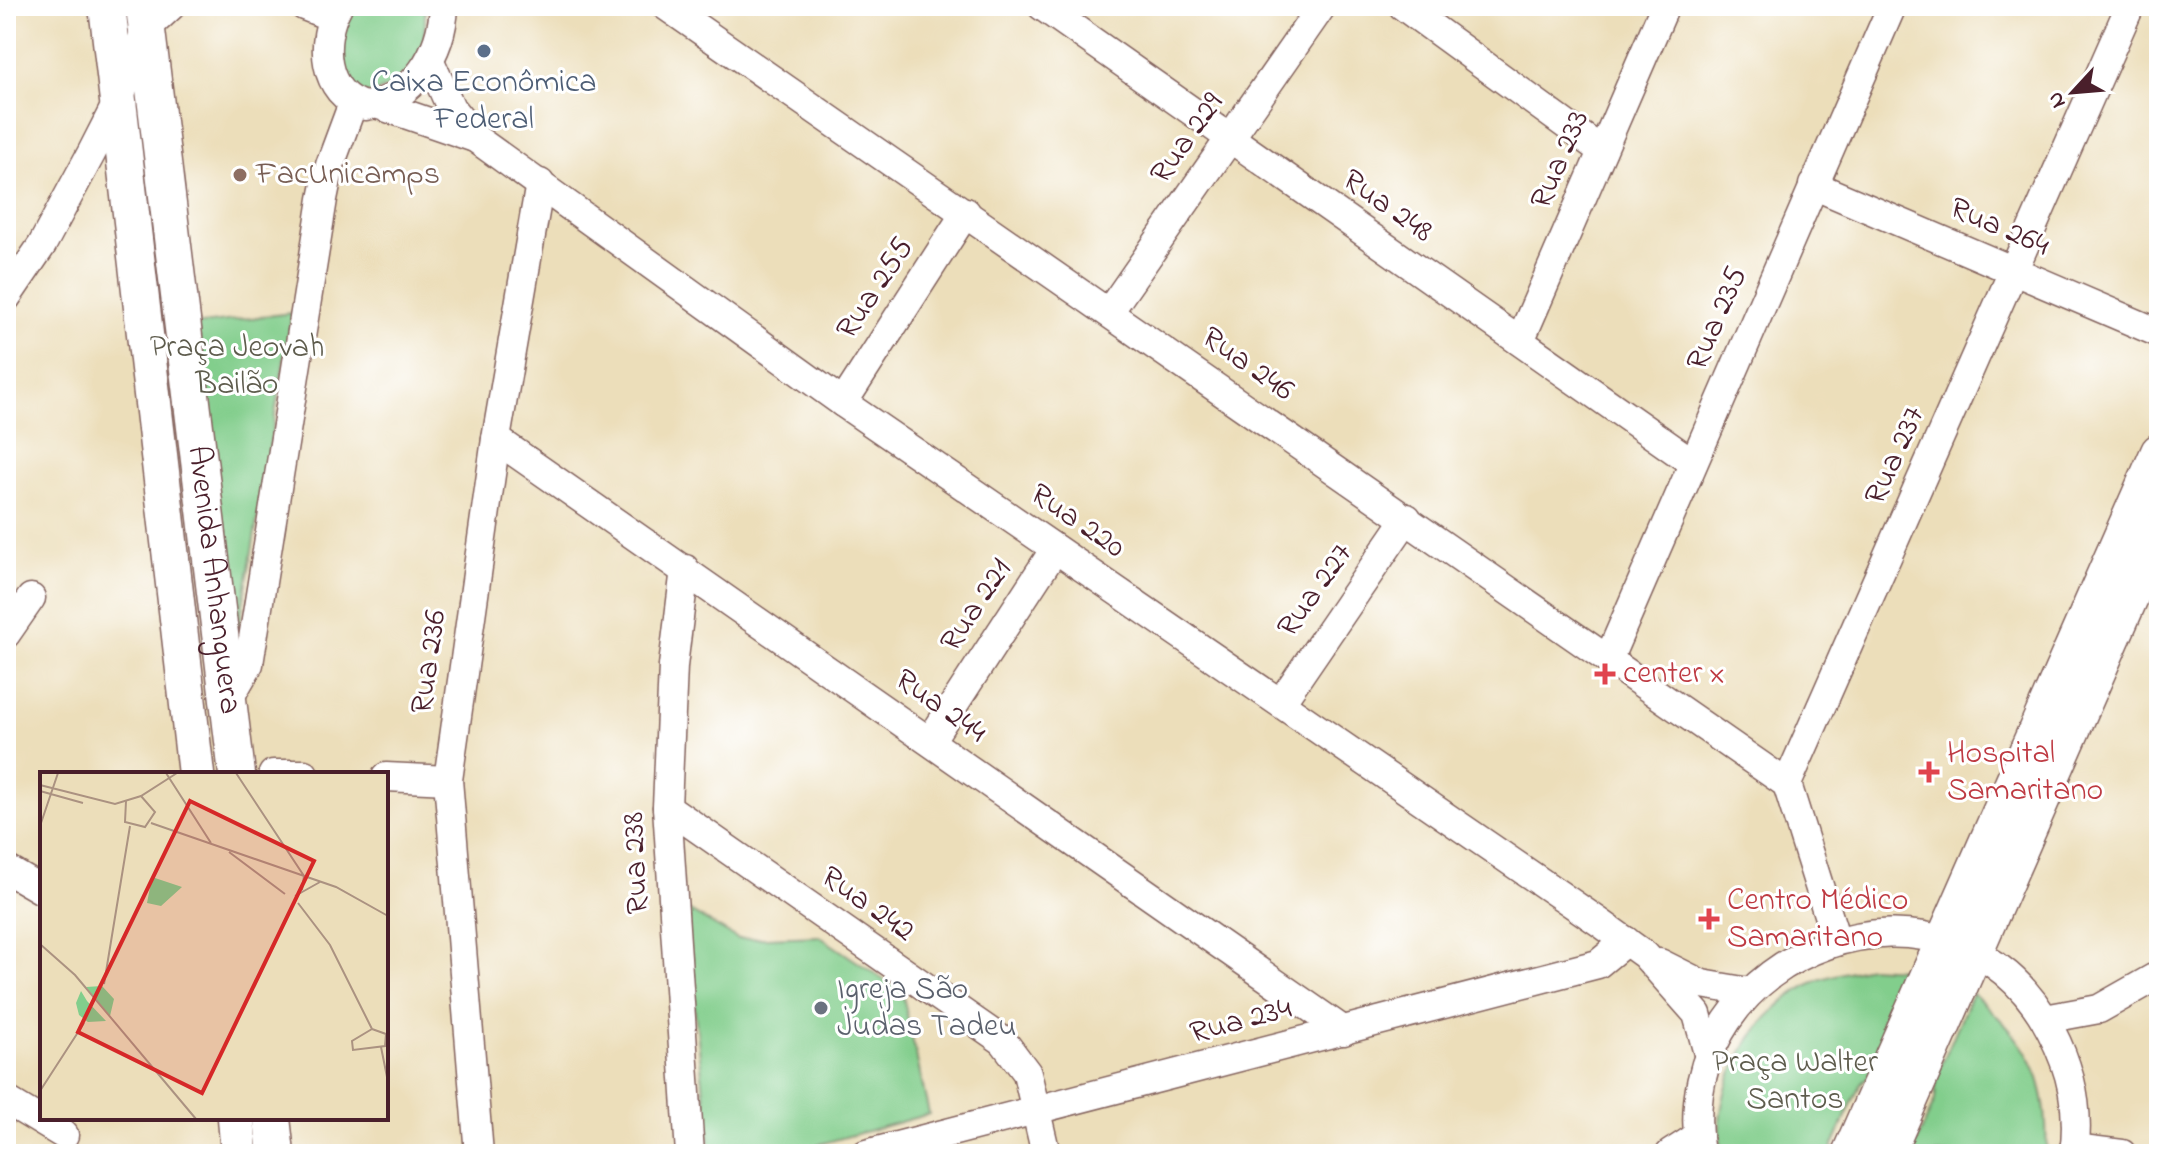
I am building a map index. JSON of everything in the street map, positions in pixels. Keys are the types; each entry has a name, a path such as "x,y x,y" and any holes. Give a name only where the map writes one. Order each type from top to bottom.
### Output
{"main road":[{"name":"Avenida Anhanguera","path":"107,6 196,772"},
{"name":"Avenida Anhanguera","path":"154,14 237,772"},
{"path":"1886,1154 1959,948 2159,452"},
{"path":"1850,1154 1959,948 2159,531"},
{"path":"236,1120 239,1154"},
{"path":"272,1120 276,1154"}],"street":[{"path":"304,6 335,12 328,58 331,79 340,94 366,104"},
{"path":"227,702 249,664 330,165 366,104 410,85 430,61 443,24 444,6"},
{"name":"Rua 246","path":"666,6 1787,784"},
{"name":"Rua 248","path":"1042,6 1693,463"},
{"name":"Rua 229","path":"1109,312 1322,6"},
{"path":"1403,6 1602,151"},
{"name":"Rua 233","path":"1520,341 1665,6"},
{"name":"Rua 235","path":"1608,660 1892,6"},
{"name":"Rua 237","path":"1787,784 2130,6"},
{"path":"10,283 42,245 118,101 154,14"},
{"name":"Rua 220","path":"430,61 438,87 475,138"},
{"name":"Rua 220","path":"366,104 475,138 843,403 1636,948 1702,984 1749,992"},
{"name":"Rua 236","path":"479,1154 448,780 496,439 540,183"},
{"name":"Rua 264","path":"1813,185 2159,333"},
{"name":"Rua 255","path":"843,403 966,212"},
{"name":"Rua 244","path":"496,439 1344,1031"},
{"name":"Rua 227","path":"1281,702 1407,518"},
{"name":"Rua 221","path":"930,741 1055,549"},
{"name":"Rua 238","path":"685,569 673,666 667,807 690,1154"},
{"path":"6,634 31,598"},
{"path":"388,777 448,780"},
{"path":"1787,784 1836,940"},
{"name":"Rua 242","path":"667,807 1003,1041 1027,1073 1046,1154"},
{"path":"6,869 40,889"},
{"path":"1670,1154 1699,1145 1699,1096 1709,1057 1726,1022 1749,992 1789,960 1836,940 1871,934 1908,934 1959,948 2009,979 2045,1019 2064,1055 2074,1092 2074,1151 2122,1154"},
{"name":"Rua 220","path":"1636,948 1697,1014 1709,1057"},
{"name":"Rua 234","path":"866,1154 1598,964 1636,948"},
{"path":"2045,1019 2099,1009 2159,975"},
{"path":"2064,1055 2099,1009"},
{"path":"6,1100 64,1136"}],"green space":[{"path":"355,6 425,6 424,40 417,59 392,85 371,93 360,93 351,87 339,65 349,17"},
{"name":"Praça Jeovah Bailão","path":"292,313 233,664 185,326"},
{"path":"683,907 738,939 819,936 902,992 929,1114 784,1154 711,1154"},
{"name":"Praça Walter Santos","path":"1869,967 1923,970 1884,1058 1860,1085 1829,1154 1723,1154 1720,1129 1730,1076 1759,1027 1799,990 1821,979"},
{"name":"Praça Walter Santos","path":"1972,993 2008,1028 2032,1063 2044,1104 2046,1154 1912,1154 1935,1100 1937,1075"}],"place":[{"name":"Caixa Econômica Federal","path":"484,51"},
{"name":"FacUnicamps","path":"240,175"},
{"name":"center x","path":"1605,674"},
{"name":"Hospital Samaritano","path":"1929,772"},
{"name":"Centro Médico Samaritano","path":"1709,919"},
{"name":"Igreja São Judas Tadeu","path":"821,1008"}]}
